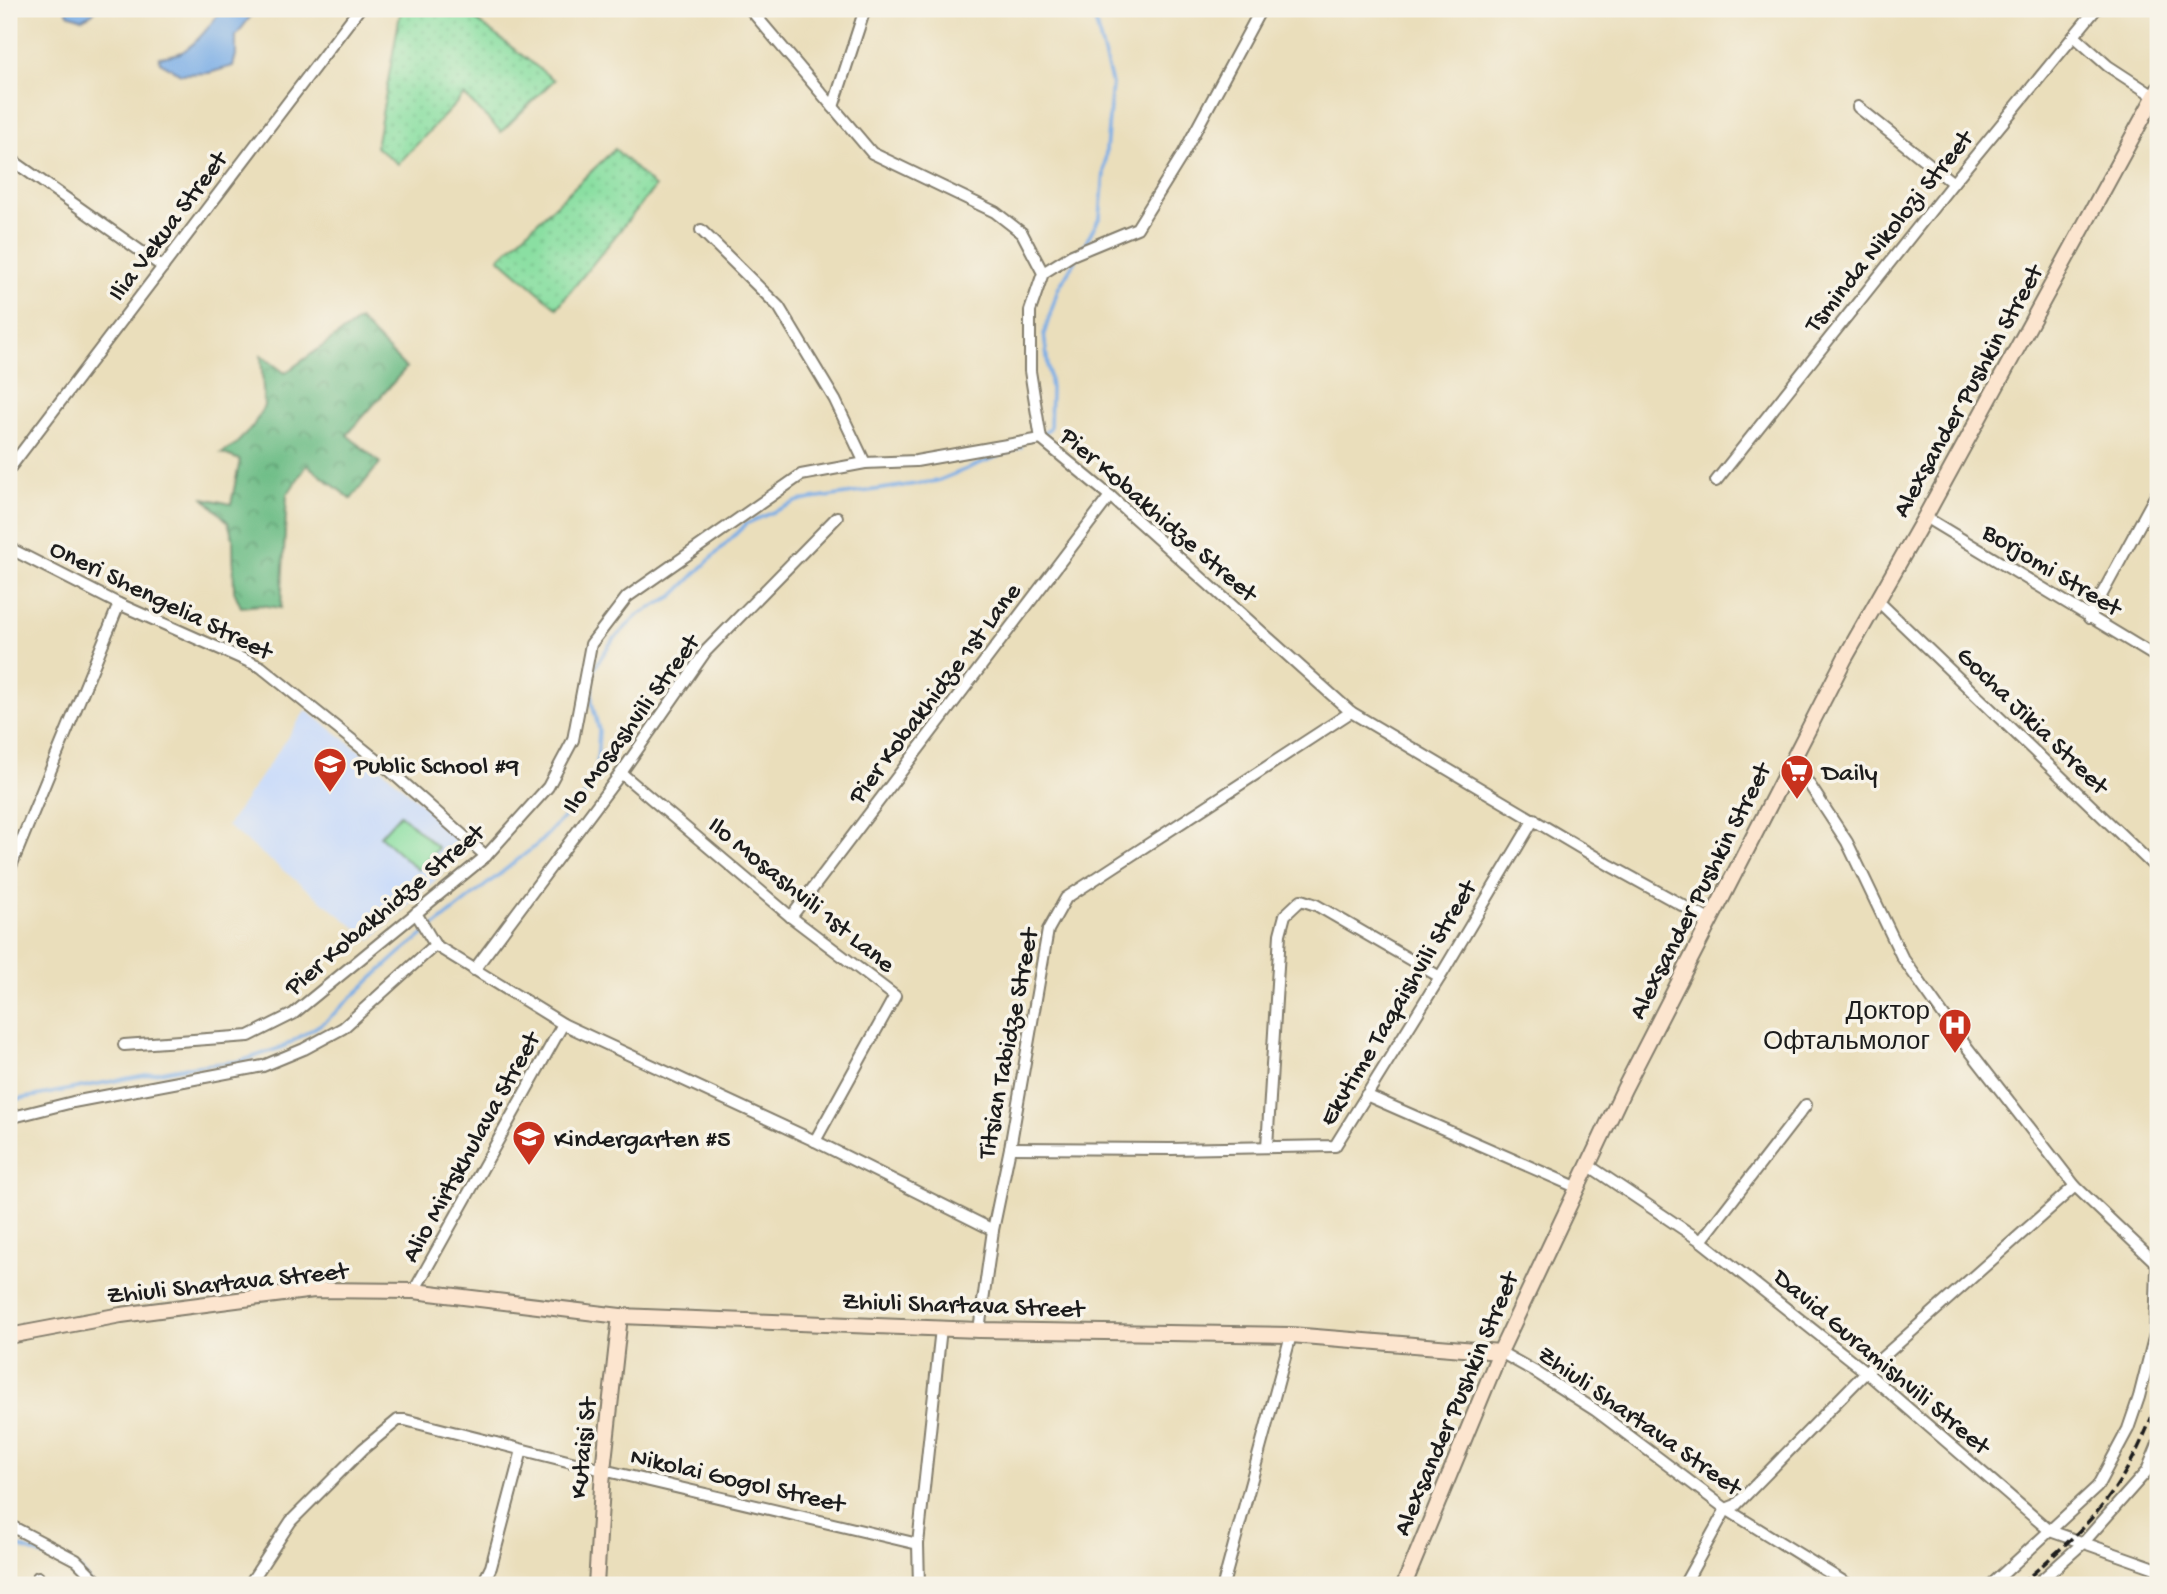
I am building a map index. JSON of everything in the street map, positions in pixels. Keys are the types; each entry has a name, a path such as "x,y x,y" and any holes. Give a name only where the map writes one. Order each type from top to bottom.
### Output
{"street":[{"name":"Ilia Vekua Street","path":"9,469 359,9"},
{"path":"750,9 872,153 996,212 1022,233 1043,273"},
{"path":"832,107 865,9"},
{"path":"1041,439 1030,371 1030,311 1043,273 1072,254 1137,228 1183,154 1261,9"},
{"name":"Tsminda Nikolozi Street","path":"1717,481 1953,183 2096,9"},
{"path":"2074,36 2108,66 2156,93"},
{"name":"Alexsander Pushkin Street","path":"1404,1585 1500,1352 1623,1089 1792,758 2156,93"},
{"path":"1858,107 1953,183"},
{"path":"9,158 163,267"},
{"path":"701,230 779,307 835,400 865,463"},
{"name":"Pier Kobakhidze Street","path":"124,1045 249,1035 293,1014 486,856 548,787 573,740 591,644 627,597 801,475 865,463 916,461 1041,439 1110,496 1351,712 1611,866 1709,920"},
{"path":"2090,618 2158,491"},
{"name":"Pier Kobakhidze 1st Lane","path":"791,917 1110,496"},
{"name":"Ilo Mosashvili Street","path":"474,970 621,773 706,651 837,517"},
{"name":"Borjomi Street","path":"1925,517 2158,658"},
{"name":"Oneri Shengelia Street","path":"9,548 119,604 261,667 388,769 486,856"},
{"name":"Gocha Jikia Street","path":"1878,601 2158,870"},
{"path":"9,871 119,604"},
{"name":"Titsian Tabidze Street","path":"979,1330 993,1230 1010,1149 1048,930 1066,898 1351,712"},
{"path":"1792,758 1847,842 1902,957 1956,1033 2075,1186 2156,1263"},
{"name":"Ilo Mosashvili 1st Lane","path":"621,773 791,917 895,996 815,1141"},
{"name":"Ekvtime Taqaishvili Street","path":"1010,1149 1335,1146 1534,819"},
{"path":"1267,1147 1280,934 1285,915 1301,900 1316,905 1440,977"},
{"path":"416,913 434,943 563,1024 815,1141 993,1230"},
{"path":"9,1118 73,1102 263,1066 304,1049 343,1028 434,943"},
{"name":"Alio Mirtskhulava Street","path":"414,1290 563,1024"},
{"path":"1366,1095 1576,1187"},
{"path":"1701,1241 1806,1105"},
{"name":"David Guramishvili Street","path":"1588,1165 1701,1241 1866,1372 2050,1531 2158,1569"},
{"path":"1684,1585 1726,1509 1736,1505 1866,1372 2075,1186"},
{"path":"1991,1585 2097,1488 2128,1429 2155,1334 2158,1234"},
{"name":"Zhiuli Shartava Street","path":"9,1336 121,1315 314,1290 414,1290 620,1316 979,1330 1291,1335 1500,1352 1595,1410 1726,1509 1849,1585"},
{"name":"Kutaisi St","path":"596,1585 603,1470 620,1316"},
{"path":"919,1585 918,1544 941,1328"},
{"path":"1223,1585 1291,1335"},
{"name":"Nikolai Gogol Street","path":"249,1585 291,1521 363,1449 398,1420 918,1544"},
{"path":"2036,1585 2084,1542 2147,1471 2158,1444"},
{"path":"482,1585 491,1567 522,1450"},
{"path":"9,1525 76,1560 101,1585"}],"shaded area":[{"name":"Public School #9","path":"306,710 373,761 471,847 371,940 227,826"}],"green space":[{"path":"401,9 462,9 554,80 501,132 464,95 398,164 376,147"},
{"path":"615,149 655,187 557,308 499,258"},
{"path":"359,320 406,368 347,435 380,463 351,499 307,465 287,495 281,608 260,605 241,607 234,591 233,539 228,522 204,498 231,504 240,460 221,453 236,444 253,426 264,406 261,355 285,373"},
{"path":"400,814 438,848 418,870 380,836"}],"water":[{"path":"66,9 96,9 82,19 68,14"},
{"path":"221,9 256,9 236,36 233,66 209,73 181,74 160,62 159,57 182,52 193,44"}],"waterway":[{"path":"1083,247 1100,217 1112,84 1092,9"},
{"path":"1042,434 1050,428 1051,389 1044,334 1058,289 1077,257"},
{"path":"9,1101 187,1067 241,1061 283,1047 326,1021 400,953 539,843 586,794 597,764 599,730 592,703 592,674 600,659 612,641 638,615 673,596 746,524 798,501 937,481 1021,447"},
{"path":"9,1543 81,1570 91,1585"}],"railway":[{"path":"2020,1585 2083,1527 2111,1494 2134,1455 2158,1400"}],"place":[{"name":"Public School #9","path":"330,794"},
{"name":"Daily","path":"1797,801"},
{"name":"Доктор Офтальмолог","path":"1955,1055"},
{"name":"Kindergarten #5","path":"529,1167"}]}
